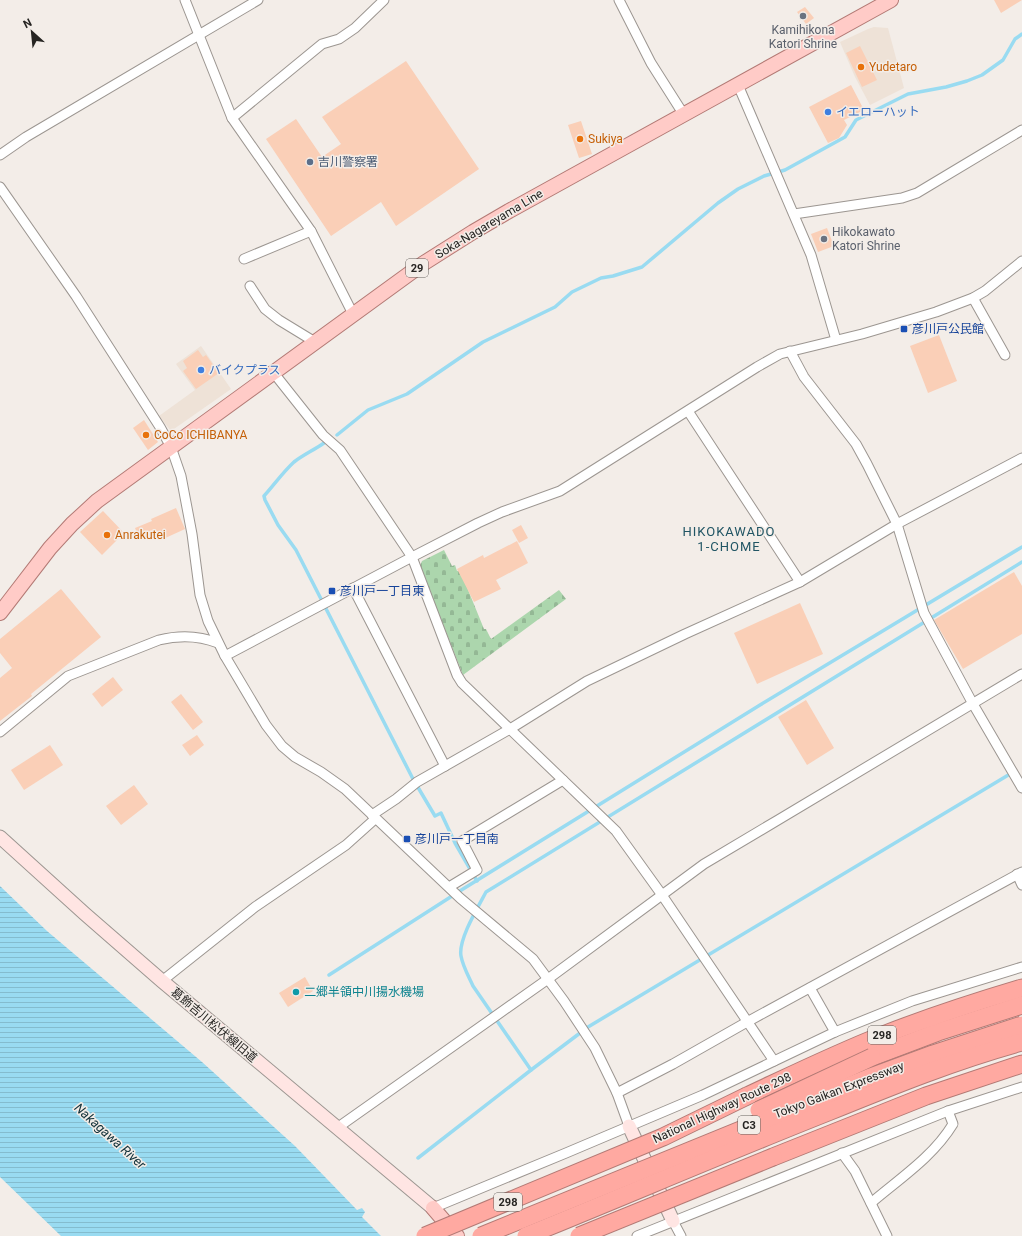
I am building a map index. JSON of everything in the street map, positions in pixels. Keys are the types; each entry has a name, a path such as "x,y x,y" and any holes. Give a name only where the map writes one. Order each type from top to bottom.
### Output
{"highway":[{"name":"National Highway Route 298","path":"425,1236 663,1137 830,1057 883,1035 946,1012 1022,988"},
{"name":"298","path":"627,1176 735,1121 872,1057 938,1032 1022,1005"},
{"name":"Tokyo Gaikan Expressway","path":"481,1236 868,1078 934,1054 1022,1025"},
{"name":"Tokyo Gaikan Expressway","path":"526,1236 863,1098 1000,1048 1022,1042"},
{"path":"579,1236 926,1096 1022,1064"}],"main road":[{"name":"Soka-Nagareyama Line","path":"0,612 38,563 72,524 103,497 424,263 473,232 891,0"},
{"path":"433,1208 457,1236"}],"street":[{"path":"185,0 232,118 311,231 353,314"},
{"path":"0,155 26,137 258,0"},
{"path":"232,118 322,44 339,39 355,28 384,0"},
{"path":"619,0 651,63 684,115"},
{"path":"738,85 811,255 836,340"},
{"path":"794,214 902,198 917,193 1022,130"},
{"path":"1,190 76,296 160,427 171,447 182,476 192,534 200,595 208,621 225,656 266,725 282,746 295,757 334,780 345,789 476,912 533,959 568,1006 595,1048 617,1093 629,1126 681,1236"},
{"path":"244,258 311,231"},
{"path":"225,656 412,557 502,512 560,491 780,354 862,334 916,318 973,298 985,291 1022,261"},
{"path":"250,286 265,309 279,320 315,342"},
{"path":"973,298 1005,355"},
{"path":"790,351 804,377 856,444 897,524 924,614 973,704 1022,788"},
{"path":"273,372 323,435 340,450 412,557 457,675 462,683 616,831 662,895 774,1061"},
{"path":"688,411 800,582"},
{"path":"162,981 255,907 346,846 374,817 417,782 510,729 586,681 800,582 897,524 1022,458"},
{"path":"353,588 445,766"},
{"path":"0,732 68,676 159,640 168,638 195,636 218,643"},
{"path":"337,1128 548,979 704,864 1022,674"},
{"path":"449,887 477,870 462,841 563,780"},
{"name":"葛飾吉川松伏線旧道","path":"0,837 162,981 433,1208"},
{"path":"617,1093 673,1064 1020,873 1022,885"},
{"path":"433,1208 703,1095 835,1032 912,1001 1022,967"},
{"path":"810,988 835,1032"},
{"path":"637,1236 948,1111 1022,1087"},
{"path":"871,1203 935,1149 945,1138 953,1124 948,1111"},
{"path":"842,1153 854,1171 887,1236"}],"shaded area":[{"path":"874,27 888,28 904,88 870,105 855,77 840,42"},
{"path":"201,346 231,389 171,431 159,416 195,390 176,364"}],"green space":[{"path":"444,550 452,566 455,565 457,571 460,570 484,629 486,629 491,639 559,590 566,599 463,675 420,566 422,561"}],"water":[{"name":"Nakagawa River","path":"0,886 47,931 202,1062 295,1146 357,1210 362,1208 365,1212 362,1217 381,1236 61,1236 0,1177"}],"building":[{"path":"994,0 1022,0 1001,13"},
{"path":"805,7 814,18 806,24 797,12"},
{"name":"Yudetaro","path":"860,46 877,80 862,87 846,53"},
{"path":"406,61 479,169 396,226 381,202 331,236 266,139 296,119 322,157 341,144 322,117"},
{"path":"851,85 864,110 844,120 847,125 839,138 828,143 809,107"},
{"name":"Sukiya","path":"581,121 592,154 579,158 568,125"},
{"path":"827,228 834,246 818,252 811,234"},
{"path":"939,335 957,381 928,393 910,346"},
{"path":"198,350 203,357 206,355 219,373 196,389 183,371 187,368 183,361"},
{"name":"CoCo ICHIBANYA","path":"144,420 158,442 148,450 133,428"},
{"path":"176,508 185,529 161,540 157,532 140,540 135,528"},
{"path":"103,511 124,533 102,555 80,532"},
{"path":"521,525 528,538 519,543 512,530"},
{"path":"517,541 528,563 496,580 501,589 474,602 457,569 483,555 484,558"},
{"path":"1014,572 1022,586 1022,634 963,669 934,620"},
{"path":"61,589 101,637 31,694 32,696 0,721 0,678 12,668 0,653 0,639"},
{"path":"800,603 823,654 757,684 734,633"},
{"path":"113,677 123,690 102,707 92,694"},
{"path":"181,694 203,722 193,730 171,702"},
{"path":"806,700 834,748 807,765 778,717"},
{"path":"197,735 204,745 190,756 182,745"},
{"path":"50,745 63,765 24,790 11,770"},
{"path":"134,785 148,804 121,825 106,806"},
{"name":"二郷半領中川揚水機場","path":"305,977 313,991 288,1007 279,993"}],"waterway":[{"path":"337,435 368,410 407,394 483,342 555,307 572,292 601,278 642,267 718,203 738,189 764,176 785,170 845,137 856,120 908,94 946,87 982,75 1003,60 1015,39 1022,34"},
{"path":"324,443 297,459 282,474 264,496 265,500 278,525 296,550 413,779 435,816 441,813 455,843 477,881"},
{"path":"329,975 463,889 760,705 1022,547"},
{"path":"418,1158 531,1070 473,986 462,960 461,949 465,933 486,892 1022,562"},
{"path":"531,1070 588,1027 1010,774"}],"place":[{"name":"Kamihikona Katori Shrine","path":"803,16"},
{"name":"Yudetaro","path":"861,67"},
{"name":"イエローハット","path":"828,112"},
{"name":"Sukiya","path":"580,139"},
{"name":"吉川警察署","path":"310,162"},
{"name":"Hikokawato Katori Shrine","path":"824,239"},
{"name":"彦川戸公民館","path":"904,329"},
{"name":"バイクプラス","path":"201,370"},
{"name":"CoCo ICHIBANYA","path":"146,435"},
{"name":"Anrakutei","path":"107,535"},
{"name":"彦川戸一丁目東","path":"332,591"},
{"name":"彦川戸一丁目南","path":"407,839"},
{"name":"二郷半領中川揚水機場","path":"296,992"}],"district":[{"name":"HIKOKAWADO 1-CHOME","path":"729,538"}]}
